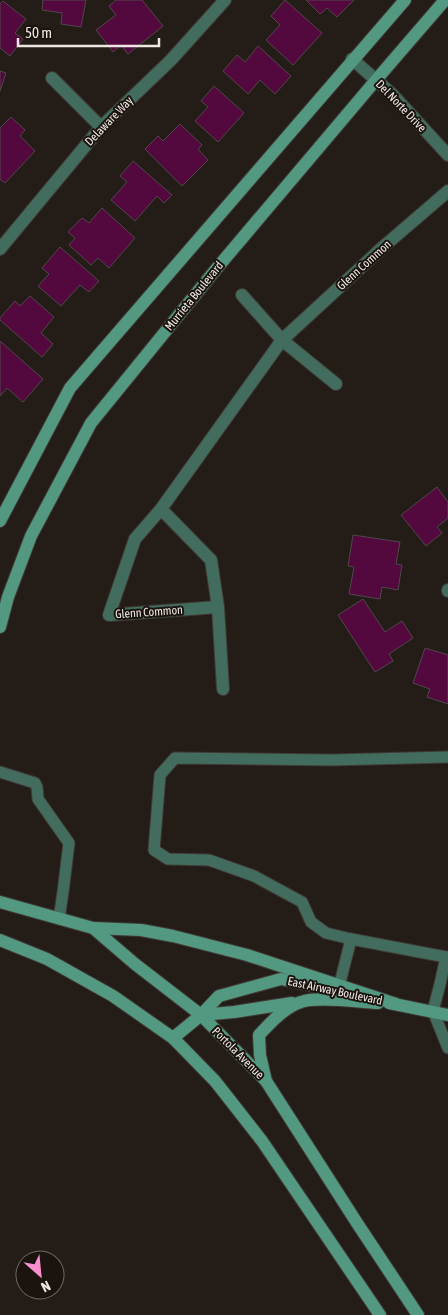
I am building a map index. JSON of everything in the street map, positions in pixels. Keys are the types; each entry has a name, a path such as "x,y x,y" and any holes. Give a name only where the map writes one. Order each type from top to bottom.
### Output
{"main road":[{"path":"0,521 70,388 404,0"},
{"name":"Murrieta Boulevard","path":"0,627 8,597 31,536 91,422 217,268 446,0"},
{"name":"Portola Avenue","path":"0,902 93,928 200,1015 266,1080 418,1315"},
{"path":"93,928 141,930 173,936 247,955 339,988 396,1004"},
{"path":"0,940 47,959 105,992 173,1038 215,1080 262,1141 380,1315"},
{"name":"East Airway Boulevard","path":"173,1038 219,996 281,979 339,988"},
{"name":"East Airway Boulevard","path":"200,1015 320,1000 396,1004 448,1015"},
{"path":"266,1080 260,1055 259,1035 281,1013 301,1002"}],"street":[{"name":"Delaware Way","path":"0,249 101,127 170,60 225,0"},
{"name":"Del Norte Drive","path":"352,59 392,94 448,155"},
{"path":"52,78 101,127"},
{"name":"Glenn Common","path":"218,607 109,615 135,539 161,509 282,340 383,247 448,191"},
{"path":"242,295 282,340 336,384"},
{"path":"161,509 211,560 218,607 223,689"}],"lane":[{"path":"448,757 332,760 175,758 160,775 154,850 168,859 209,860 254,876 302,902 311,922 326,933 447,958 433,1011 448,1048"},
{"path":"0,772 35,783 38,799 70,843 58,918"},
{"path":"339,988 351,939"}],"building":[{"path":"43,0 86,0 81,27 61,24 62,13 42,10"},
{"path":"116,0 142,0 163,26 128,54 121,45 113,52 96,30 116,15 109,6"},
{"path":"285,0 322,33 293,65 266,40 280,25 271,16"},
{"path":"306,0 354,0 337,17 327,8 320,14"},
{"path":"3,1 26,19 15,33 23,39 10,56 0,48 0,4"},
{"path":"258,46 291,76 275,94 260,80 248,94 223,71 237,55 245,62"},
{"path":"0,71 6,73 0,91"},
{"path":"214,86 244,113 218,142 195,121 208,107 201,101"},
{"path":"11,117 25,130 20,136 35,151 5,183 0,179 0,128"},
{"path":"180,124 202,145 198,149 208,160 182,186 145,149 158,136 163,141"},
{"path":"133,161 172,195 164,203 157,196 135,221 111,200 127,182 120,176"},
{"path":"102,208 135,238 109,268 98,258 91,265 69,245 75,238 68,232 82,218 89,223"},
{"path":"60,247 99,281 89,292 80,285 61,306 38,286 49,274 42,268"},
{"path":"30,296 54,317 41,333 53,344 42,357 0,320 15,301 20,306"},
{"path":"0,341 43,379 23,402 7,388 0,396"},
{"path":"437,487 448,502 448,518 437,527 442,533 426,546 401,515"},
{"path":"353,535 400,542 396,564 402,565 398,590 382,587 380,599 349,594 354,567 348,566"},
{"path":"363,599 385,632 402,621 413,638 389,654 393,661 375,672 338,615"},
{"path":"425,648 448,655 448,704 427,697 430,689 413,683"}]}
